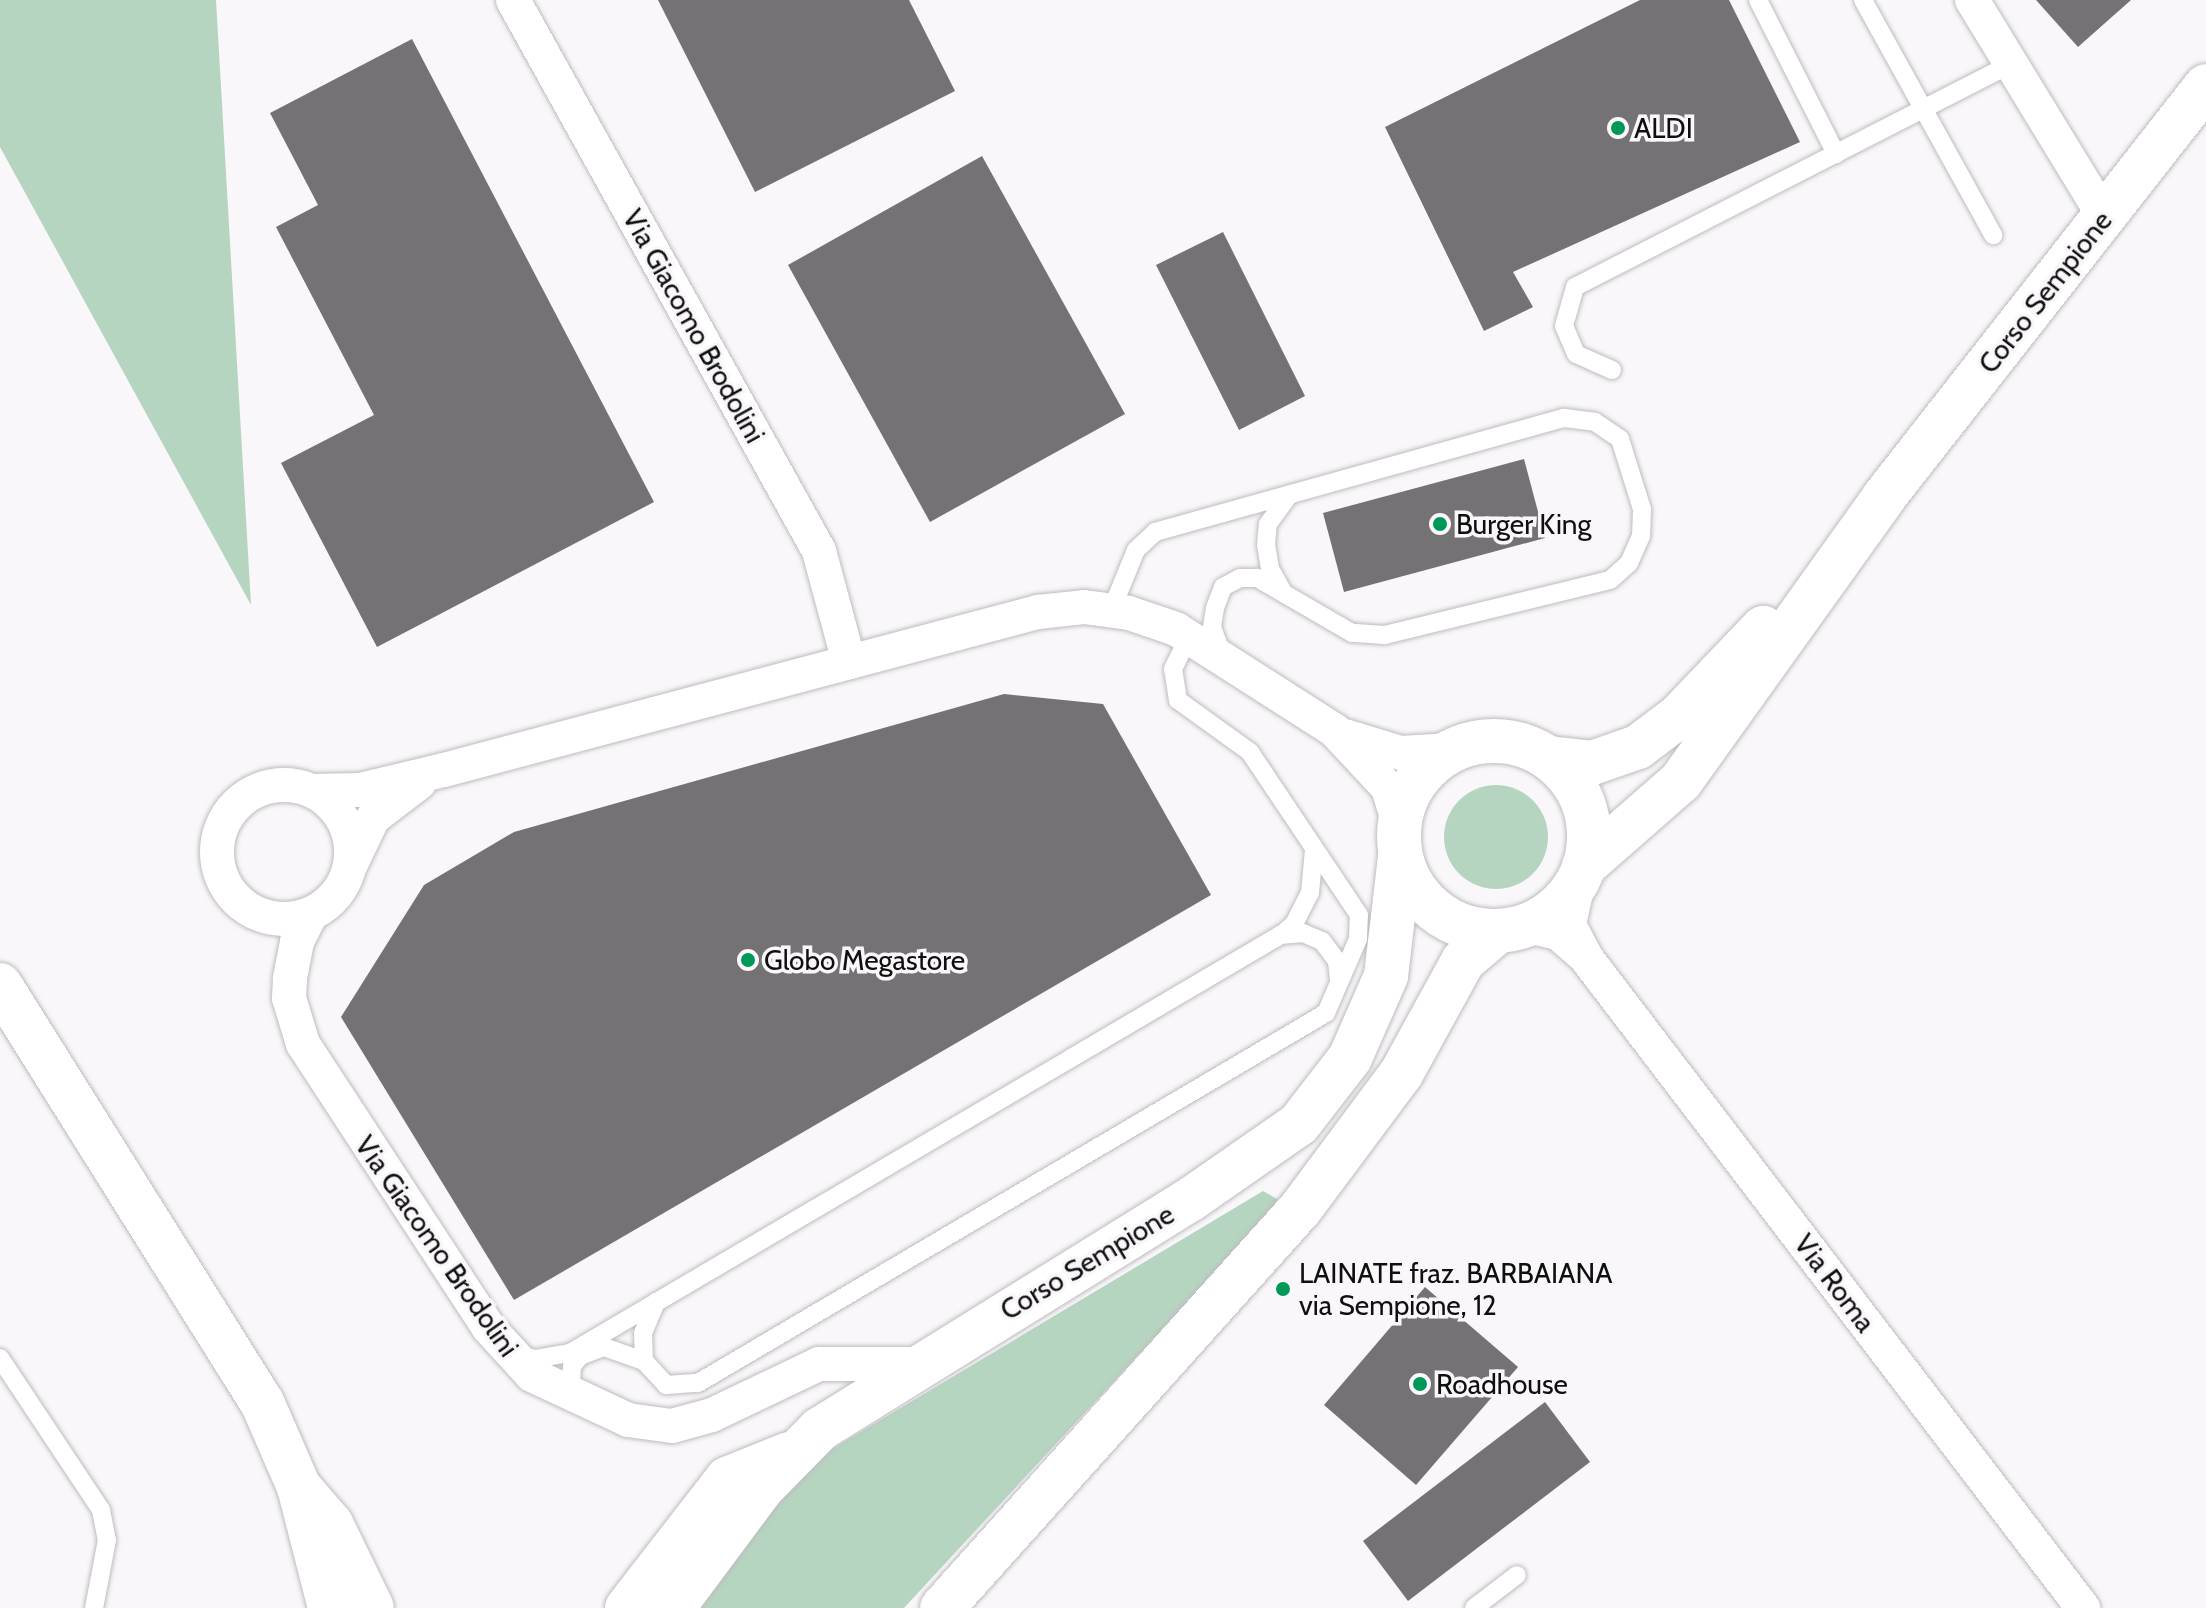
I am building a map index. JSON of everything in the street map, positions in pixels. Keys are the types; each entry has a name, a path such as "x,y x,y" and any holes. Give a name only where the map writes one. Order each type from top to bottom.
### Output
{"main road":[{"name":"Corso Sempione","path":"1581,874 1681,781 1884,497 2206,86"},
{"name":"Corso Sempione","path":"1549,758 1592,763 1657,735 1884,497"},
{"path":"942,1608 1301,1208 1401,1074 1463,961 1513,929 1557,908 1581,874 1590,824 1581,794 1549,758 1510,741 1480,741 1451,750 1426,768 1408,792 1400,841 1413,888 1435,912 1464,927 1513,929"},
{"name":"Corso Sempione","path":"673,1608 792,1453 918,1364 1191,1199 1299,1124 1350,1058 1386,976 1400,841"},
{"path":"0,985 17,1034 262,1402 299,1487 330,1608"},
{"path":"627,1608 727,1479 792,1453"},
{"path":"299,1487 331,1524 372,1608"}],"street":[{"name":"Via Giacomo Brodolini","path":"513,0 819,551 849,662"},
{"path":"1972,0 2104,216"},
{"path":"313,791 360,790 444,770 1038,612 1111,611 1189,636 1222,654 1334,730 1388,788 1400,841"},
{"path":"1334,730 1401,753 1451,750"},
{"path":"350,866 345,823 332,804 313,791 291,784 246,795 218,833 216,856 221,877 248,909 268,918 311,914 329,903 350,866 361,837 386,804 444,770"},
{"path":"1581,874 1569,925 1587,959"},
{"name":"Via Giacomo Brodolini","path":"311,914 297,942 290,979 289,998 303,1044 502,1348 532,1375 628,1420 672,1426 712,1415 819,1364 918,1364"},
{"path":"1513,929 1558,933 1587,959"},
{"name":"Via Roma","path":"1587,959 2083,1608"}],"lane":[{"path":"1758,0 1836,154"},
{"path":"1863,0 1926,108 1993,235"},
{"path":"1612,370 1576,354 1564,326 1575,287 2011,64"},
{"path":"1111,611 1136,550 1155,532 1564,418 1595,422 1620,439 1642,509 1641,536 1629,563 1610,580 1384,635 1352,633 1257,578 1240,578 1223,587 1212,627 1222,654"},
{"path":"1285,596 1270,569 1266,545 1268,524 1290,494"},
{"path":"585,1401 570,1373 580,1356 617,1348 644,1361 666,1385 698,1383 1316,1023 1338,991 1358,939 1359,915 1250,752 1178,700 1173,669 1189,636"},
{"path":"502,1348 535,1359 570,1353 1277,936 1303,910 1314,877 1314,850"},
{"path":"1277,936 1303,933 1322,941 1337,961 1338,991"},
{"path":"644,1361 643,1333 656,1302"},
{"path":"0,1358 101,1510 107,1540 94,1608"},
{"path":"1474,1608 1517,1575"}],"green space":[{"path":"0,0 216,0 251,605 0,147"},
{"path":"1496,785 1516,789 1533,800 1544,817 1548,837 1544,857 1533,874 1516,885 1496,889 1476,885 1459,874 1448,857 1444,837 1448,817 1459,800 1476,789"},
{"path":"1263,1191 1281,1201 904,1608 700,1608 761,1521 832,1449"}],"building":[{"path":"658,0 909,0 955,91 755,192"},
{"path":"1640,0 1729,0 1800,142 1513,272 1533,307 1484,331 1385,127"},
{"path":"2036,0 2131,0 2078,47"},
{"path":"412,39 654,502 377,647 281,463 374,415 276,227 318,205 270,113"},
{"path":"982,156 1125,414 930,522 788,265"},
{"path":"1223,232 1305,396 1239,430 1156,265"},
{"path":"1524,459 1545,538 1344,592 1323,513"},
{"path":"1004,694 1103,704 1211,895 514,1300 341,1017 424,885 514,832"},
{"path":"1425,1287 1518,1367 1416,1485 1324,1405"},
{"path":"1545,1402 1590,1462 1408,1601 1363,1541"}],"place":[{"name":"ALDI","path":"1618,128"},
{"name":"Burger King","path":"1440,524"},
{"name":"Globo Megastore","path":"748,960"},
{"name":"LAINATE fraz. BARBAIANA via Sempione, 12","path":"1283,1289"},
{"name":"Roadhouse","path":"1420,1384"}]}
